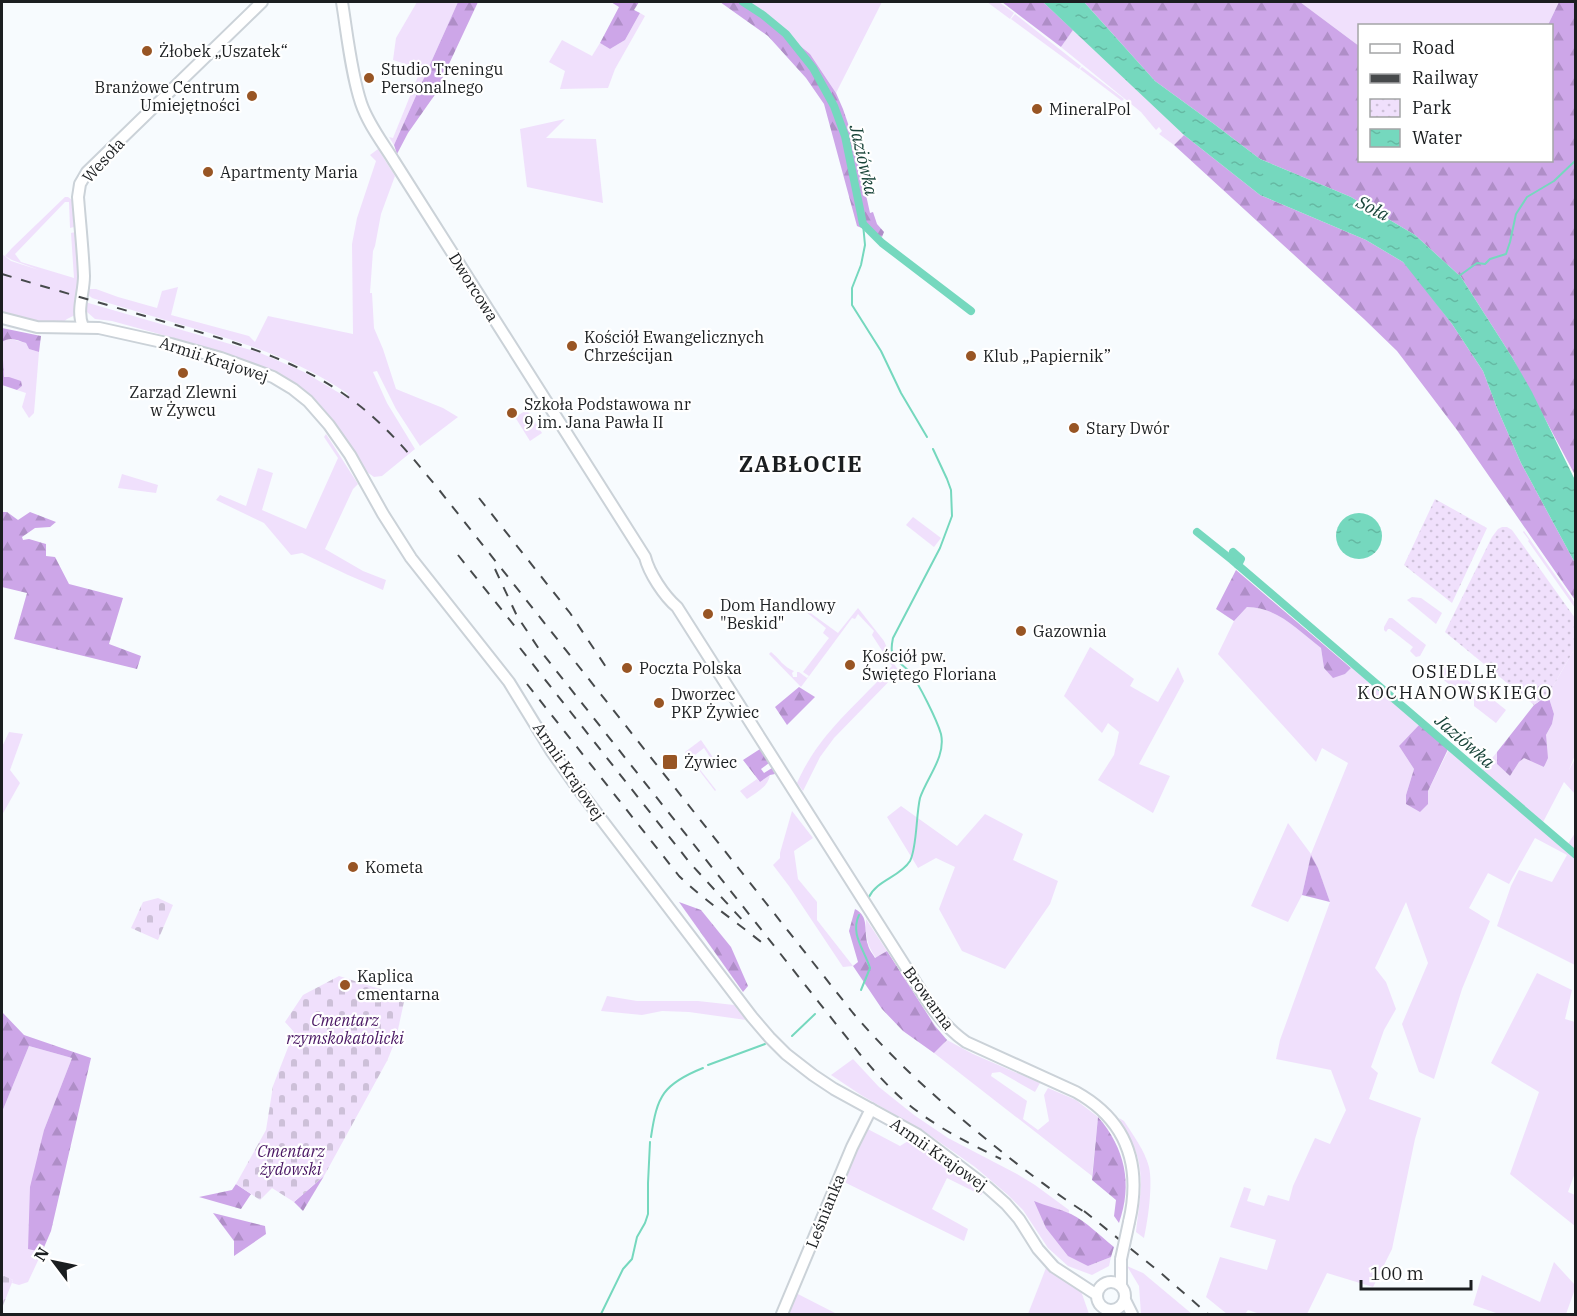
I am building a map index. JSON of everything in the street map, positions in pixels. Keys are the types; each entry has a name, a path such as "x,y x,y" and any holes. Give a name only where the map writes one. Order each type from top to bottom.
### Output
{"street":[{"name":"Wesoła","path":"83,327 79,312 84,276 78,197 80,184 262,2"},
{"name":"Dworcowa","path":"342,2 361,103 368,118 645,557 647,566 670,602 677,607 728,687"},
{"path":"2,318 37,327 83,327"},
{"name":"Armii Krajowej","path":"83,327 99,328 159,341 243,365 273,377 300,394 317,410 350,455 411,558 509,682 579,790 770,1038 805,1069 834,1089 918,1135 999,1196 1054,1267 1097,1294"},
{"name":"Browarna","path":"728,687 941,1020 959,1037 978,1048 1085,1097 1114,1124 1129,1154 1134,1176 1129,1222 1121,1259 1112,1284"},
{"name":"Leśnianka","path":"782,1314 852,1147 871,1109"},
{"name":"Armii Krajowej","path":"1047,1259 1095,1283 1112,1284"},
{"path":"1112,1284 1125,1292 1125,1300 1118,1312 1101,1307 1098,1302 1098,1289 1112,1284"},
{"path":"1125,1300 1132,1314"}],"green space":[{"path":"417,2 458,2 394,145 389,137 393,138 421,69 393,60 396,38"},
{"path":"458,2 478,2 434,96 408,133 397,154 394,145"},
{"path":"611,2 639,2 634,10 640,13 625,40 610,49 600,43 619,7"},
{"path":"720,2 743,2 763,15 810,54 836,93 843,109 854,141 870,213 873,212 877,224 884,232 882,237 857,226 824,104 806,78 768,36"},
{"path":"743,2 882,2 836,93 810,54 763,15"},
{"path":"987,2 999,2 1014,13 1010,19"},
{"path":"1002,2 1043,2 1073,30 1061,47"},
{"path":"1084,2 1300,2 1358,45 1358,162 1553,162 1553,24 1548,24 1559,2 1575,2 1575,475 1512,357 1461,277 1415,235 1351,197 1260,159 1155,81"},
{"path":"1300,2 1559,2 1548,24 1358,24 1358,45"},
{"path":"640,13 645,16 615,69 608,88 560,89 565,71 549,62 562,40 592,56 600,43 610,49 625,40"},
{"path":"1015,14 1081,66 1079,69 1011,19"},
{"path":"1073,30 1184,135 1174,145 1159,134 1162,131 1159,127 1156,130 1141,112 1061,47"},
{"path":"1082,67 1124,99 1122,101 1080,69"},
{"path":"565,119 546,138 596,139 603,203 527,187 520,129"},
{"path":"1184,135 1260,195 1366,240 1403,262 1413,273 1452,324 1483,371 1521,463 1575,563 1575,600 1457,430 1397,351 1174,145"},
{"path":"378,149 395,176 381,214 373,251 370,293 372,293 374,328 396,389 443,408 458,417 420,446 396,409 377,371 373,372 387,403 415,449 382,476 374,477 367,472 318,402 282,377 192,343 112,321 95,319 87,312 85,302 258,352 304,372 346,397 348,394 329,382 272,354 87,295 90,289 96,289 157,308 162,291 178,287 171,315 249,336 255,342 268,316 353,334 352,244 357,218 376,161 370,155"},
{"path":"65,197 72,200 74,227 70,228 69,202 65,202 15,254 21,262 74,278 71,233 75,232 78,281 84,283 79,313 57,327 2,313 2,254 11,261 39,270 5,256"},
{"path":"2,328 41,336 39,352 29,349 26,343 17,340 8,339 2,342"},
{"path":"7,338 26,343 29,349 39,352 34,413 29,418 22,407 26,393 17,390 22,386 4,378 2,342"},
{"path":"2,342 4,377 21,381 22,386 17,390 2,385"},
{"path":"527,410 542,433 530,441 515,417"},
{"path":"326,434 358,484 353,489 325,549 363,571 386,580 383,590 302,553 291,555 264,523 216,500 220,495 246,506 258,468 273,473 262,510 306,529 338,458 324,437"},
{"path":"122,474 158,485 156,493 118,488"},
{"path":"1435,499 1487,528 1452,603 1404,565"},
{"path":"2,512 7,512 18,520 30,512 56,522 50,527 35,528 22,537 23,540 29,539 46,544 46,556 55,557 69,584 123,598 109,644 141,656 137,669 14,639 27,593 2,587"},
{"path":"913,517 941,538 934,547 906,525"},
{"path":"1502,527 1512,530 1575,618 1575,648 1548,695 1534,705 1445,632 1492,537"},
{"path":"1524,531 1575,603 1575,608 1528,541"},
{"path":"1236,570 1351,668 1345,674 1333,678 1324,668 1321,648 1278,615 1247,607 1234,621 1216,609"},
{"path":"1412,597 1421,598 1442,613 1436,624 1407,600"},
{"path":"1247,607 1278,615 1295,627 1321,648 1324,668 1345,674 1354,664 1422,723 1399,746 1414,769 1406,795 1428,804 1428,791 1450,747 1480,773 1497,752 1497,764 1510,776 1524,757 1545,767 1546,735 1554,714 1548,695 1575,648 1575,755 1569,770 1575,759 1575,794 1564,782 1541,826 1566,847 1575,833 1575,965 1497,926 1519,870 1552,882 1567,855 1535,838 1509,884 1488,873 1469,908 1490,921 1462,989 1434,1079 1419,1072 1402,1024 1428,963 1406,902 1375,968 1386,982 1396,1009 1384,1030 1371,1067 1378,1073 1369,1099 1421,1118 1392,1249 1373,1287 1327,1273 1307,1314 1260,1314 1248,1310 1245,1314 1227,1314 1206,1297 1220,1257 1267,1270 1276,1240 1230,1227 1244,1187 1251,1189 1247,1201 1264,1206 1268,1195 1289,1201 1293,1186 1315,1138 1330,1144 1346,1110 1331,1070 1276,1059 1280,1040 1330,902 1318,868 1311,856 1302,895 1288,922 1251,906 1288,823 1311,854 1348,763 1322,748 1316,762 1218,654 1234,621"},
{"path":"858,608 884,641 899,671 834,738 820,757 803,791 797,783 816,749 827,734 892,666 872,635 874,631 858,614 855,619 852,618 801,687 769,654 771,652 794,671 793,677 797,677 797,672 799,672 807,678 809,676 803,672 829,638 823,633 826,628 805,609 838,633"},
{"path":"1389,618 1426,645 1420,656 1416,657 1410,651 1413,647 1390,629 1386,632 1384,630"},
{"path":"1090,647 1134,679 1130,686 1158,702 1178,667 1184,681 1139,764 1170,776 1153,813 1098,780 1114,755 1119,732 1108,723 1102,733 1064,696"},
{"path":"1447,663 1472,684 1474,690 1468,697 1463,696 1438,675"},
{"path":"799,687 815,697 787,725 775,707"},
{"path":"1486,690 1493,695 1491,698 1506,710 1496,723 1474,706 1474,698 1478,693"},
{"path":"1548,695 1554,714 1546,735 1548,758 1544,767 1524,758 1510,776 1497,764 1497,752 1534,705"},
{"path":"1403,707 1480,773 1449,747 1428,791 1428,804 1420,812 1406,804 1406,795 1414,769 1399,746 1421,723"},
{"path":"9,732 23,734 10,770 20,783 2,815 2,747"},
{"path":"701,740 721,769 719,771 704,748 691,758 715,791 685,752"},
{"path":"760,749 769,763 761,769 764,773 772,768 775,774 760,782 743,760"},
{"path":"770,775 764,786 747,799 740,791 757,779 760,782"},
{"path":"901,806 957,846 985,814 1023,834 1013,860 1058,881 1050,904 1005,969 962,951 939,909 955,867 936,858 918,868 887,817"},
{"path":"792,811 813,838 794,851 798,879 817,902 817,920 853,966 843,967 773,865 780,858"},
{"path":"1311,855 1318,868 1330,902 1302,895"},
{"path":"158,898 173,905 158,940 131,928 143,902"},
{"path":"679,902 701,910 731,947 748,986 743,992"},
{"path":"855,909 863,916 869,947 875,958 887,951 935,1026 947,1040 934,1053 903,1031 882,1009 853,966 858,962 849,931"},
{"path":"866,919 887,951 876,958 867,940"},
{"path":"1537,973 1572,990 1565,1019 1575,1022 1576,1170 1568,1192 1575,1195 1575,1226 1510,1174 1539,1092 1491,1063"},
{"name":"Cmentarz rzymskokatolicki","path":"339,976 405,997 396,1039 387,1061 324,1176 294,1202 272,1188 260,1200 236,1184 266,1130 273,1086 294,1032 285,1022 303,995"},
{"path":"607,996 637,1001 698,1001 734,1005 746,1020 689,1012 662,1011 642,1015 601,1011"},
{"path":"2,1012 24,1035 91,1058 51,1231 42,1252 28,1249 30,1187 44,1130 72,1058 29,1046 2,1112"},
{"path":"947,1040 1040,1083 1035,1092 1000,1072 992,1073 991,1076 1027,1101 1023,1119 1038,1130 1049,1121 1044,1095 1048,1088 1076,1100 1098,1117 1092,1176 934,1053"},
{"path":"29,1046 72,1058 44,1130 28,1248 42,1252 28,1282 19,1285 12,1283 13,1280 2,1275 2,1112"},
{"path":"853,1059 879,1087 914,1115 948,1138 1035,1185 1069,1210 1069,1213 1034,1202 1088,1266 1111,1257 1109,1266 1092,1275 1068,1266 1048,1248 1023,1210 975,1167 928,1134 831,1075"},
{"path":"1098,1117 1115,1141 1124,1167 1125,1194 1119,1223 1114,1216 1116,1200 1092,1180"},
{"path":"1119,1118 1124,1121 1138,1143 1149,1167 1150,1193 1144,1238 1136,1232 1140,1192 1139,1162"},
{"path":"862,1126 900,1146 918,1135 987,1187 981,1195 947,1178 932,1209 968,1229 964,1241 838,1179"},
{"path":"324,1176 303,1211 294,1202"},
{"path":"236,1184 251,1194 241,1209 199,1197 232,1190"},
{"path":"1034,1201 1077,1217 1114,1247 1111,1257 1088,1266 1068,1256 1046,1228"},
{"path":"213,1213 265,1226 266,1234 234,1256 234,1241"},
{"path":"1554,1262 1575,1285 1566,1314 1499,1314 1473,1305 1482,1275 1540,1302"},
{"path":"1127,1266 1143,1273 1192,1314 1141,1314 1139,1286"},
{"path":"1046,1268 1081,1291 1089,1314 1028,1314"},
{"path":"2,1275 13,1280 2,1308"},
{"path":"792,1291 837,1314 782,1314"}],"water":[{"path":"1043,2 1084,2 1155,81 1260,159 1351,197 1415,235 1461,277 1532,392 1575,480 1575,563 1521,463 1483,371 1452,324 1403,262 1366,240 1260,195 1184,135"},
{"path":"1359,513 1375,520 1382,536 1375,552 1359,559 1343,552 1336,536 1343,520"}],"waterway":[{"name":"Jaziówka","path":"743,2 786,34 813,68 834,106 845,136 863,224 882,243 971,311"},
{"path":"1459,276 1477,263 1485,264 1490,259 1506,254 1516,214 1527,197 1554,181 1576,160"},
{"path":"863,224 865,245 861,265 852,288 852,305 881,351 901,393 927,437"},
{"path":"869,897 877,886 900,871 910,861 914,848 920,798 941,751 941,734 932,711 910,672 892,652 893,638 940,548 952,516 951,490 933,449"},
{"name":"Jaziówka","path":"1197,532 1576,855"},
{"path":"1233,552 1241,559 1238,565"},
{"path":"859,915 857,935 870,968 861,990"},
{"path":"792,1036 815,1014"},
{"path":"708,1065 765,1044"},
{"path":"651,1137 656,1111 664,1093 679,1080 703,1068"},
{"path":"601,1314 623,1269 632,1259 637,1237 648,1214 650,1142"}],"railway":[{"path":"2,274 263,353 328,384 374,418 440,491 868,1030 916,1079 968,1124 1036,1178 1089,1215"},
{"path":"479,498 570,613 610,673"},
{"path":"458,555 517,629"},
{"path":"495,569 517,616 539,649 882,1080 930,1120 1001,1159"},
{"path":"520,648 690,863 746,924"},
{"path":"527,684 679,876 766,946"},
{"path":"1084,1211 1208,1314"}],"place":[{"name":"Żłobek „Uszatek“","path":"147,51"},
{"name":"Studio Treningu Personalnego","path":"369,78"},
{"name":"Branżowe Centrum Umiejętności","path":"252,96"},
{"name":"MineralPol","path":"1037,109"},
{"name":"Apartmenty Maria","path":"208,172"},
{"name":"Kościół Ewangelicznych Chrześcijan","path":"572,346"},
{"name":"Klub „Papiernik”","path":"971,356"},
{"name":"Zarząd Zlewni w Żywcu","path":"183,373"},
{"name":"Szkoła Podstawowa nr 9 im. Jana Pawła II","path":"512,413"},
{"name":"Stary Dwór","path":"1074,428"},
{"name":"Dom Handlowy \"Beskid\"","path":"708,614"},
{"name":"Gazownia","path":"1021,631"},
{"name":"Kościół pw. Świętego Floriana","path":"850,665"},
{"name":"Poczta Polska","path":"627,668"},
{"name":"Dworzec PKP Żywiec","path":"659,703"},
{"name":"Żywiec","path":"670,762"},
{"name":"Kometa","path":"353,867"},
{"name":"Kaplica cmentarna","path":"345,985"}],"district":[{"name":"ZABŁOCIE","path":"801,463"},
{"name":"OSIEDLE KOCHANOWSKIEGO","path":"1455,681"}],"water label":[{"name":"Soła","path":"1373,208"}],"park label":[{"name":"Cmentarz żydowski","path":"291,1160"}]}
